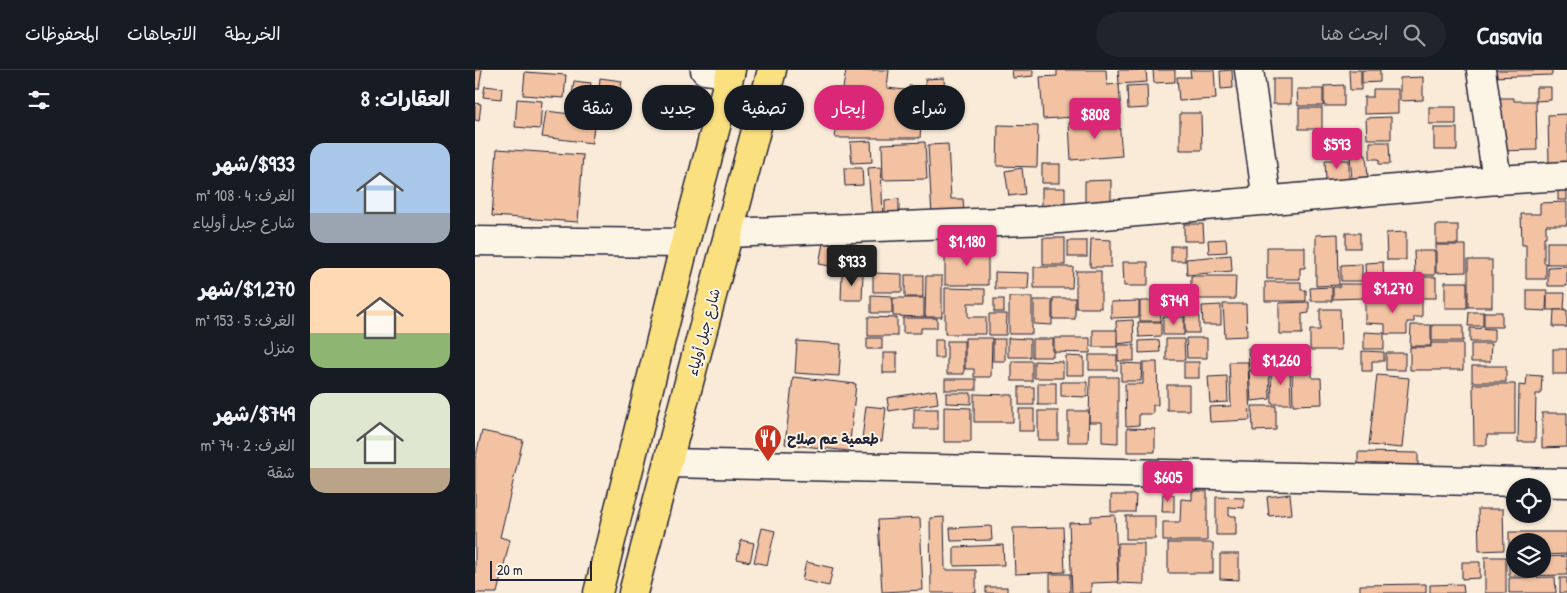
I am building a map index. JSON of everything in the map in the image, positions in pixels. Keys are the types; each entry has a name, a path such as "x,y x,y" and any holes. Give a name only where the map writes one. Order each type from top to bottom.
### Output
{"main road":[{"name":"شارع جبل أولياء","path":"633,593 772,70"},
{"path":"598,593 685,243 722,71"}],"street":[{"path":"1249,70 1267,201"},
{"path":"1481,70 1497,180"},
{"path":"729,233 1048,220 1497,180 1567,176"},
{"path":"475,241 685,243"},
{"path":"668,463 1567,483"}],"building":[{"path":"475,70 482,70 479,89 475,89"},
{"path":"846,70 889,70 887,88 894,89 894,130 921,130 920,138 835,138 836,130 884,130 884,85 844,85"},
{"path":"1012,70 1033,70 1033,76 1013,78"},
{"path":"1057,70 1106,70 1107,85 1119,84 1121,114 1043,119 1040,77 1057,76"},
{"path":"1118,70 1146,70 1147,82 1119,84"},
{"path":"1153,70 1175,70 1175,82 1154,83"},
{"path":"1190,70 1214,70 1216,99 1179,101 1177,77 1191,77"},
{"path":"1232,70 1233,88 1221,89 1220,71"},
{"path":"1349,70 1361,70 1361,90 1350,90"},
{"path":"1362,70 1380,70 1380,82 1362,83"},
{"path":"1490,70 1552,70 1552,75 1490,77"},
{"path":"525,72 566,75 564,98 523,95"},
{"path":"1423,77 1423,100 1400,101 1400,78"},
{"path":"600,78 622,81 621,85 599,85"},
{"path":"944,78 944,85 925,85 925,79"},
{"path":"1273,79 1291,79 1291,104 1273,104"},
{"path":"574,81 591,83 591,85 573,85"},
{"path":"1147,85 1148,108 1128,109 1127,86"},
{"path":"1344,85 1344,106 1324,106 1324,86"},
{"path":"485,86 502,88 501,99 483,97"},
{"path":"1536,87 1551,87 1551,100 1536,101"},
{"path":"1297,89 1323,89 1323,106 1298,106"},
{"path":"1373,89 1398,89 1398,113 1364,114 1364,97 1373,97"},
{"path":"1495,98 1514,98 1514,101 1536,101 1537,150 1496,151"},
{"path":"517,99 542,101 540,129 515,127"},
{"path":"475,103 481,104 479,121 475,120"},
{"path":"1429,107 1456,107 1456,124 1429,124"},
{"path":"1299,108 1322,108 1322,129 1299,129"},
{"path":"546,111 564,113 564,130 594,130 592,143 542,137"},
{"path":"1180,113 1201,113 1202,150 1180,150"},
{"path":"1567,114 1567,163 1549,164 1548,115"},
{"path":"1391,117 1391,139 1367,139 1366,118"},
{"path":"1119,119 1122,156 1071,160 1069,123"},
{"path":"998,125 1038,126 1037,167 997,166"},
{"path":"1434,128 1457,128 1457,150 1434,150"},
{"path":"871,141 872,162 852,163 850,142"},
{"path":"925,142 927,179 883,180 882,144"},
{"path":"1370,142 1389,142 1390,164 1379,164 1379,159 1370,159"},
{"path":"948,144 951,199 963,199 964,214 932,216 928,145"},
{"path":"497,149 583,155 578,222 492,216"},
{"path":"1366,155 1368,177 1352,179 1350,157"},
{"path":"1325,160 1349,160 1349,180 1326,181"},
{"path":"1042,164 1060,164 1060,183 1042,183"},
{"path":"881,167 883,218 872,219 868,168"},
{"path":"844,168 862,168 863,185 845,186"},
{"path":"1022,168 1025,194 1009,196 1005,171"},
{"path":"1111,180 1111,207 1085,208 1085,181"},
{"path":"1558,185 1567,185 1567,200 1558,200"},
{"path":"1042,188 1065,188 1065,211 1042,212"},
{"path":"899,199 899,214 885,215 885,200"},
{"path":"1567,202 1567,225 1546,225 1544,263 1546,263 1546,279 1526,279 1526,245 1522,245 1521,214 1540,214 1540,203"},
{"path":"1184,224 1203,224 1204,241 1184,241"},
{"path":"1436,225 1458,225 1458,244 1436,244"},
{"path":"1406,232 1406,260 1387,260 1386,233"},
{"path":"1346,233 1360,233 1360,248 1346,248"},
{"path":"1338,234 1339,285 1316,286 1316,235"},
{"path":"1043,238 1065,238 1065,265 1043,265"},
{"path":"1091,239 1111,240 1111,267 1090,267"},
{"path":"1226,239 1227,252 1209,253 1208,240"},
{"path":"1068,241 1087,241 1087,257 1068,257"},
{"path":"1547,242 1567,242 1567,264 1547,264"},
{"path":"823,243 856,249 851,270 819,264"},
{"path":"1436,245 1466,245 1466,272 1436,273"},
{"path":"1171,246 1185,246 1185,261 1171,261"},
{"path":"1267,247 1305,247 1305,268 1300,268 1300,279 1267,279"},
{"path":"945,248 988,248 988,285 945,285"},
{"path":"1414,251 1435,251 1435,275 1415,275"},
{"path":"1231,255 1232,271 1187,275 1186,259"},
{"path":"1468,260 1492,260 1492,307 1468,307"},
{"path":"1123,262 1148,262 1148,286 1124,286"},
{"path":"1383,262 1384,286 1366,286 1365,263"},
{"path":"1362,264 1362,281 1341,281 1341,265"},
{"path":"1567,266 1567,286 1548,286 1548,267"},
{"path":"1034,267 1073,267 1072,288 1034,288"},
{"path":"1076,271 1101,271 1101,308 1076,308"},
{"path":"995,272 1029,273 1028,289 995,289"},
{"path":"842,273 863,273 862,300 841,300"},
{"path":"873,273 902,274 902,292 873,292"},
{"path":"905,275 923,275 923,297 905,297"},
{"path":"926,276 942,276 942,317 925,317"},
{"path":"1191,276 1236,276 1235,299 1191,299"},
{"path":"1389,277 1415,277 1415,298 1389,298"},
{"path":"1416,277 1436,277 1436,298 1416,298"},
{"path":"1265,282 1301,282 1301,290 1306,290 1306,301 1265,301"},
{"path":"1445,282 1467,282 1467,308 1445,308"},
{"path":"1340,284 1364,284 1364,298 1333,299 1333,287 1340,287"},
{"path":"1332,287 1332,301 1311,301 1310,288"},
{"path":"945,288 985,289 985,303 968,303 968,317 986,317 986,334 945,334"},
{"path":"1527,290 1547,290 1546,311 1527,310"},
{"path":"1547,293 1565,293 1564,310 1547,310"},
{"path":"871,295 892,296 892,313 871,313"},
{"path":"1009,297 1032,297 1032,334 1009,334"},
{"path":"1161,297 1179,297 1179,307 1161,307"},
{"path":"893,298 924,298 924,317 893,316"},
{"path":"1053,298 1075,298 1075,319 1053,319"},
{"path":"994,299 1004,299 1004,312 994,312"},
{"path":"1034,300 1052,300 1052,325 1034,324"},
{"path":"1365,300 1422,300 1422,317 1414,317 1414,322 1407,322 1407,334 1385,334 1385,324 1365,323"},
{"path":"1139,301 1139,317 1111,318 1111,302"},
{"path":"1140,301 1160,301 1161,321 1140,321"},
{"path":"1185,302 1199,302 1199,333 1185,333"},
{"path":"1309,302 1309,313 1302,314 1302,334 1279,334 1279,303"},
{"path":"1223,304 1246,304 1247,336 1225,337"},
{"path":"1221,305 1221,325 1203,325 1202,306"},
{"path":"1320,309 1340,309 1341,350 1310,350 1310,330 1320,330"},
{"path":"1554,310 1567,310 1567,327 1553,327"},
{"path":"1469,312 1483,312 1483,326 1468,326"},
{"path":"1484,312 1502,312 1502,327 1484,327"},
{"path":"989,314 1007,314 1006,335 989,335"},
{"path":"868,317 897,318 897,336 868,336"},
{"path":"1163,317 1184,317 1184,335 1163,335"},
{"path":"903,318 937,318 937,328 921,328 921,333 903,333"},
{"path":"1133,320 1134,342 1117,344 1116,321"},
{"path":"1138,322 1161,322 1161,336 1139,337"},
{"path":"1411,325 1431,325 1431,346 1410,346"},
{"path":"1432,325 1463,325 1463,341 1432,341"},
{"path":"1470,328 1494,329 1494,342 1470,342"},
{"path":"1093,330 1117,330 1117,347 1093,347"},
{"path":"1364,332 1384,333 1384,349 1364,349"},
{"path":"867,338 882,338 882,349 867,349"},
{"path":"965,338 992,338 991,377 974,377 974,369 965,369"},
{"path":"1008,338 1030,339 1030,357 1008,357"},
{"path":"1054,338 1090,338 1090,353 1054,352"},
{"path":"1186,338 1207,338 1207,358 1187,358"},
{"path":"993,339 1005,339 1005,361 993,361"},
{"path":"1032,339 1053,339 1053,357 1032,357"},
{"path":"1166,339 1184,339 1185,360 1166,360"},
{"path":"935,340 943,340 943,358 935,358"},
{"path":"1159,340 1160,352 1139,353 1139,341"},
{"path":"797,341 841,344 839,376 795,373"},
{"path":"947,341 964,341 964,374 947,374"},
{"path":"1431,343 1463,343 1463,370 1410,370 1410,347 1431,347"},
{"path":"1471,344 1491,344 1490,362 1471,362"},
{"path":"1118,345 1134,345 1134,361 1118,361"},
{"path":"1268,347 1269,369 1249,370 1248,348"},
{"path":"1553,349 1567,349 1567,374 1553,374"},
{"path":"1281,350 1304,350 1304,360 1296,360 1297,366 1282,366"},
{"path":"1362,351 1384,352 1384,361 1372,361 1372,371 1362,371"},
{"path":"883,353 897,353 897,373 883,373"},
{"path":"1386,353 1405,353 1405,370 1386,370"},
{"path":"1089,355 1117,355 1117,370 1089,370"},
{"path":"1066,356 1084,357 1084,375 1066,375"},
{"path":"1012,361 1032,361 1032,381 1012,381"},
{"path":"1034,361 1063,362 1063,378 1034,378"},
{"path":"1143,362 1157,362 1158,405 1153,405 1153,414 1139,414 1139,425 1126,426 1125,384 1143,384"},
{"path":"1184,362 1199,362 1199,378 1184,378"},
{"path":"1229,362 1248,362 1250,420 1210,422 1209,407 1231,406"},
{"path":"1121,363 1142,364 1141,381 1121,381"},
{"path":"1472,366 1506,366 1506,382 1472,382"},
{"path":"1312,367 1312,378 1321,378 1322,404 1293,405 1292,368"},
{"path":"1271,369 1290,369 1291,404 1272,404"},
{"path":"1269,370 1270,399 1251,401 1249,371"},
{"path":"1377,375 1409,378 1402,448 1369,445"},
{"path":"1527,375 1542,376 1541,394 1536,394 1535,442 1518,442 1519,385 1526,386"},
{"path":"1227,376 1228,402 1210,403 1208,377"},
{"path":"793,377 856,384 849,451 785,444"},
{"path":"1090,377 1118,377 1118,443 1102,442 1102,422 1089,422"},
{"path":"945,379 976,379 976,390 945,390"},
{"path":"1061,382 1087,382 1087,397 1061,396"},
{"path":"1038,383 1056,383 1056,405 1038,405"},
{"path":"1473,384 1515,384 1515,435 1487,435 1487,445 1474,445"},
{"path":"1167,385 1189,385 1189,410 1167,410"},
{"path":"1019,387 1034,387 1034,405 1019,405"},
{"path":"936,390 938,403 889,411 887,398"},
{"path":"946,393 971,393 971,404 946,403"},
{"path":"974,394 1013,395 1013,422 974,422"},
{"path":"866,406 886,408 882,441 862,439"},
{"path":"1252,406 1276,406 1276,430 1253,431"},
{"path":"944,407 971,408 971,442 944,442"},
{"path":"914,409 938,409 938,429 914,429"},
{"path":"1019,409 1034,409 1034,431 1019,431"},
{"path":"1038,411 1058,411 1058,440 1038,440"},
{"path":"1068,411 1089,411 1088,442 1068,442"},
{"path":"1542,413 1567,413 1567,447 1542,448"},
{"path":"1127,428 1155,429 1155,452 1127,452"},
{"path":"482,431 523,440 500,537 510,540 497,593 475,593 475,459"},
{"path":"1358,452 1418,453 1418,469 1358,469"},
{"path":"1192,491 1207,491 1207,541 1163,541 1163,522 1180,522 1181,499 1192,500"},
{"path":"1163,494 1174,495 1174,512 1162,512"},
{"path":"1290,494 1292,514 1269,516 1267,497"},
{"path":"1111,495 1136,495 1135,512 1111,512"},
{"path":"1216,497 1244,498 1244,508 1229,507 1229,516 1236,516 1236,535 1216,535"},
{"path":"1478,509 1503,509 1504,550 1479,551"},
{"path":"1115,515 1118,582 1091,583 1091,593 1072,593 1069,523 1091,522 1091,516"},
{"path":"1126,516 1155,516 1155,539 1126,539"},
{"path":"944,517 945,570 976,570 976,593 931,593 930,518"},
{"path":"920,518 923,590 882,592 878,520"},
{"path":"991,526 992,540 951,541 950,528"},
{"path":"1063,527 1065,572 1015,574 1013,528"},
{"path":"762,528 775,531 767,565 754,562"},
{"path":"1567,532 1567,554 1551,555 1551,533 1509,533"},
{"path":"741,540 754,543 750,562 737,559"},
{"path":"1118,543 1144,543 1144,584 1118,583"},
{"path":"1168,543 1213,543 1213,573 1168,573"},
{"path":"1003,545 1004,565 954,566 954,547"},
{"path":"1220,554 1239,554 1239,580 1220,579"},
{"path":"1567,556 1567,575 1551,575 1551,557"},
{"path":"1485,557 1506,557 1506,593 1485,593"},
{"path":"806,562 833,568 829,586 802,580"},
{"path":"1462,562 1480,562 1480,578 1462,579"},
{"path":"1050,574 1070,574 1070,593 1050,593"},
{"path":"1555,577 1556,593 1509,593 1509,578"},
{"path":"1560,578 1567,578 1567,593 1560,593"},
{"path":"1426,584 1426,593 1360,593 1360,585"},
{"path":"1463,584 1464,593 1430,593 1430,585"},
{"path":"986,587 1007,587 1007,593 986,593"}],"place":[{"name":"طعمية عم صلاح","path":"768,462"}]}
